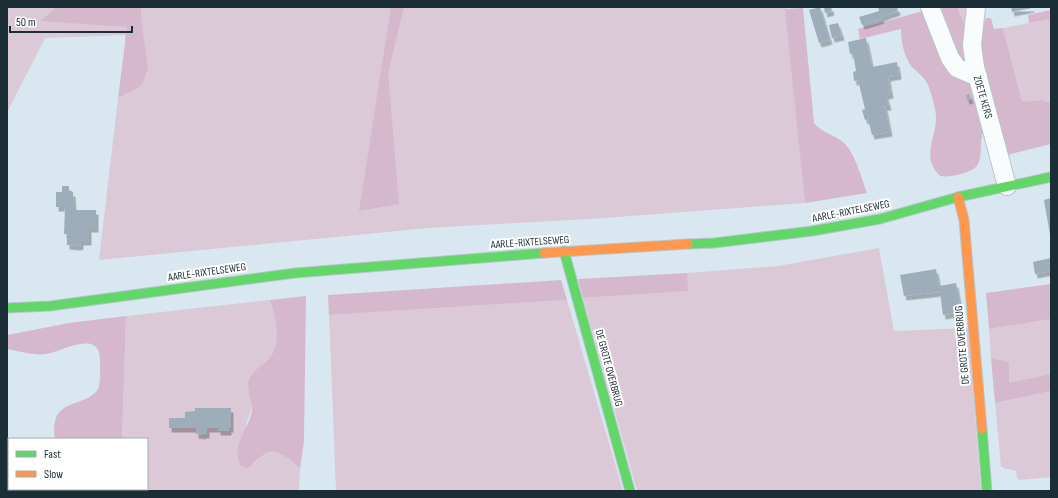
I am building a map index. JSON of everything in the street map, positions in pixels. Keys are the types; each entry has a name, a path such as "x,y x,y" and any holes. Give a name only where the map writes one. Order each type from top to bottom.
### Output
{"street":[{"path":"930,7 950,58 957,68 978,77"},
{"name":"ZOETE KERS","path":"976,7 972,45 975,67 1007,186"},
{"name":"AARLE-RIXTELSEWEG","path":"7,308 50,306 295,273 564,251 714,243 812,231 880,219 958,197 1051,177"},
{"name":"DE GROTE OVERBRUG","path":"958,197 964,220 987,491"},
{"name":"DE GROTE OVERBRUG","path":"564,251 630,491"}],"shaded area":[{"path":"7,7 786,7 805,203 604,218 428,228 99,260 118,98 121,97 125,72 125,35 45,38 7,113"},
{"path":"57,7 141,7 148,69 141,86 118,98 127,27 40,21"},
{"path":"391,7 404,7 388,73 399,204 359,211"},
{"path":"921,7 957,7 965,26 965,46 983,132 978,164 972,170 955,175 940,176 934,168 931,160 930,152 936,118 935,109 927,83 912,67 907,59 902,44 901,29 860,39 858,29 923,11"},
{"path":"957,7 969,7 965,26"},
{"path":"803,8 814,123 849,148 858,167 867,193 805,203 785,9"},
{"path":"1051,10 1051,19 1029,23 1028,15"},
{"path":"986,18 991,18 994,29 1003,28 1022,102 1043,100 1051,103 1051,144 1003,156 979,59 981,33"},
{"path":"1051,19 1051,103 1043,100 1022,103 1003,28"},
{"path":"879,248 894,331 968,328 981,491 637,491 583,298 687,291 687,273 778,266"},
{"path":"687,273 688,291 583,298 578,279"},
{"path":"561,280 567,300 329,315 328,295"},
{"path":"1051,284 1051,319 989,329 986,293"},
{"path":"306,296 304,441 300,469 289,459 274,452 265,454 247,468 241,466 238,458 239,445 252,411 248,381 253,373 272,355 277,340 276,323 270,300"},
{"path":"270,300 276,323 277,339 273,355 249,377 248,387 252,404 246,428 254,464 267,453 272,452 285,456 300,469 299,491 120,491 148,490 148,438 122,438 126,316"},
{"path":"567,300 623,491 336,491 329,315"},
{"path":"126,316 122,438 55,438 57,416 62,409 85,399 98,389 100,380 100,355 94,346 81,344 46,354 26,353 7,349 7,335 69,323"},
{"path":"1051,319 1051,374 1009,384 1009,362 991,358 989,329"},
{"path":"991,358 1009,362 1009,383 1051,374 1051,391 995,403"},
{"path":"1051,391 1051,477 1020,480 1017,478 1016,471 1001,466 995,403"}],"building":[{"path":"820,7 830,40 819,43 809,10"},
{"path":"824,7 831,7 832,11 825,13"},
{"path":"878,7 897,7 898,11 881,17 882,19 862,25 859,17 879,11"},
{"path":"1011,7 1032,7 1032,8 1012,12"},
{"path":"838,23 842,36 832,38 829,25"},
{"path":"866,38 872,67 897,62 899,75 888,77 891,94 886,95 889,106 885,106 890,132 872,135 868,119 865,120 862,110 865,109 858,80 854,81 853,72 856,71 853,53 850,54 848,42"},
{"path":"969,94 971,99 967,100 966,95"},
{"path":"62,186 69,186 69,192 73,192 74,210 96,210 96,228 89,228 89,241 81,241 81,245 78,246 67,245 67,234 64,234 65,207 56,207 56,192 62,192"},
{"path":"1051,198 1051,235 1050,235 1044,200"},
{"path":"1051,258 1051,271 1035,274 1033,262"},
{"path":"936,269 939,286 956,283 961,312 943,315 940,292 904,296 900,275"},
{"path":"195,408 231,408 231,428 229,428 229,431 218,431 218,428 207,428 207,434 203,435 196,434 196,428 169,428 169,418 185,418 185,412 195,411"}],"traffic: fast":[{"path":"688,244 714,243 812,231 880,219 958,197 1051,177"},
{"path":"564,251 630,491"},
{"path":"7,308 50,306 295,273 544,253"},
{"path":"982,429 987,491"}],"traffic: slow":[{"path":"958,197 964,220 982,429"},
{"path":"544,253 688,244"}]}
